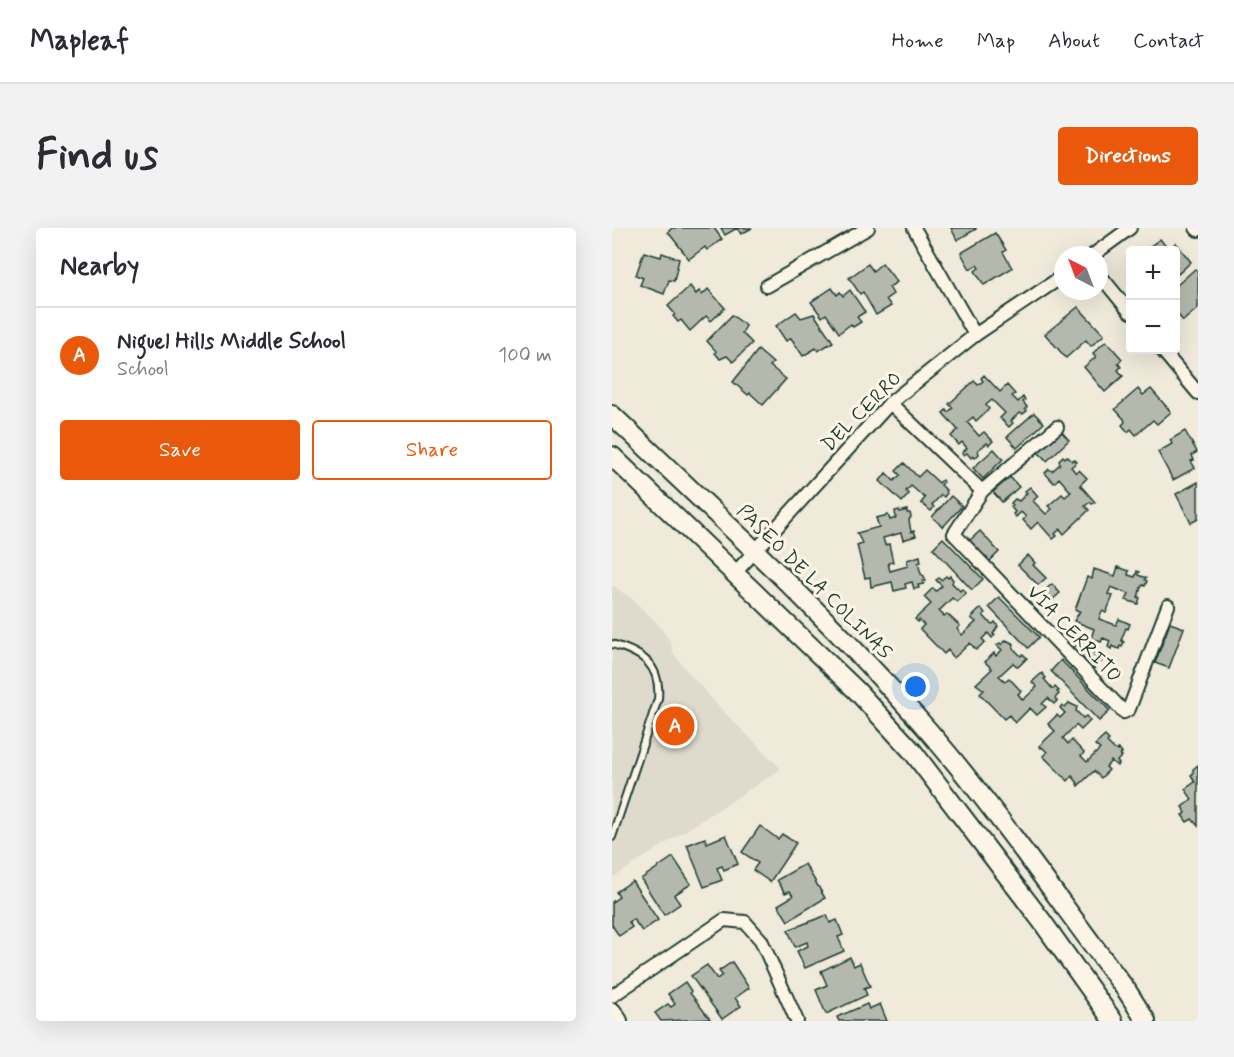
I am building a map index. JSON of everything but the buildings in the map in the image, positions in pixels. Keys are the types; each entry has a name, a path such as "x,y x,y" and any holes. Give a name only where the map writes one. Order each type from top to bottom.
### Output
{"main road":[{"name":"PASEO DE LA COLINAS","path":"612,415 756,551 894,691 959,767 1127,991 1146,1021"},
{"path":"612,456 857,691 913,752 1047,929 1113,1021"},
{"path":"612,1012 618,1021"}],"street":[{"path":"766,286 867,228"},
{"path":"914,228 975,335"},
{"path":"1105,246 1130,228"},
{"name":"DEL CERRO","path":"735,573 890,403 975,335 1054,282"},
{"path":"1108,285 1126,306"},
{"path":"1165,354 1198,393"},
{"path":"890,403 982,491 1057,427"},
{"name":"VIA CERRITO","path":"982,491 954,534 1124,712 1129,709 1168,606"},
{"path":"612,996 724,920 745,922 761,940 797,1021"}],"lane":[{"path":"612,644 632,650 652,665 659,684 657,699 612,837"}],"shaded area":[{"path":"612,585 632,599 658,624 671,642 673,653 688,672 781,769 612,878"}],"place":[{"name":"Niguel Hills Middle School","path":"675,726"}]}
